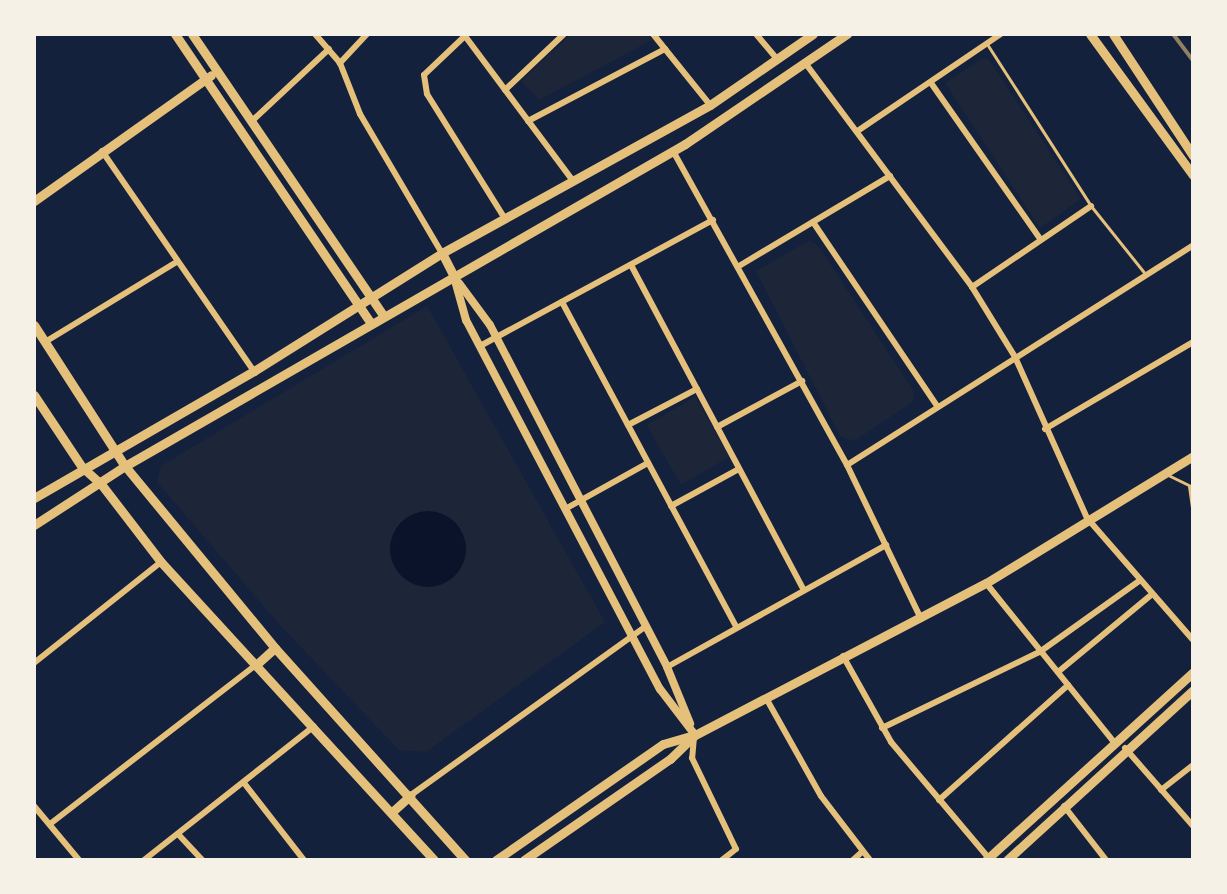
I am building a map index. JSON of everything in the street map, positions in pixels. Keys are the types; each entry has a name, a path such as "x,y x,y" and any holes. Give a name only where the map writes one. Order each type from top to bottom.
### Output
{"main road":[{"path":"175,34 371,324"},
{"path":"192,34 384,316"},
{"path":"34,498 82,467 254,371 368,296 710,105 813,34"},
{"path":"34,525 125,466 673,151 847,34"},
{"path":"1090,34 1193,175"},
{"path":"1113,34 1193,156"},
{"path":"34,201 217,71"},
{"path":"34,193 46,190"},
{"path":"442,253 454,277"},
{"path":"34,325 125,466 275,648 411,795 465,860"},
{"path":"34,395 82,467 101,484 161,562 434,860"},
{"path":"496,860 663,744 695,735 843,656 921,619 986,583 1087,518 1193,456"},
{"path":"257,664 275,648"},
{"path":"987,859 1113,741 1193,672"},
{"path":"1007,860 1125,748 1193,690"},
{"path":"524,860 670,759 695,735"},
{"path":"392,812 411,795"}],"street":[{"path":"315,34 340,63 360,114 442,253"},
{"path":"340,63 367,34"},
{"path":"505,90 564,34"},
{"path":"653,34 710,105"},
{"path":"756,34 778,60"},
{"path":"859,130 1001,34"},
{"path":"505,219 427,94 424,75 466,35 573,181"},
{"path":"253,120 329,49"},
{"path":"528,121 665,49"},
{"path":"806,64 859,130 972,287 1015,357 1087,518 1150,596 1193,640"},
{"path":"931,83 1039,237"},
{"path":"102,151 175,263 254,371"},
{"path":"673,151 847,465 921,619"},
{"path":"739,266 890,176"},
{"path":"972,287 1039,237 1091,206"},
{"path":"480,346 713,220"},
{"path":"813,222 938,407"},
{"path":"847,465 1193,245"},
{"path":"44,343 175,263"},
{"path":"631,265 803,589"},
{"path":"454,277 497,337 667,667 695,735 692,758 736,849 722,860"},
{"path":"454,277 480,346 565,509 660,689 695,735"},
{"path":"562,302 736,627"},
{"path":"1045,429 1193,342"},
{"path":"717,427 802,381"},
{"path":"628,425 697,389"},
{"path":"565,509 648,463"},
{"path":"671,506 739,469"},
{"path":"667,667 886,545"},
{"path":"34,663 161,562"},
{"path":"882,728 1041,651 1139,581"},
{"path":"986,583 1113,741"},
{"path":"1058,672 1150,596"},
{"path":"411,795 646,626"},
{"path":"843,656 882,728 987,859"},
{"path":"50,824 257,664"},
{"path":"939,800 1068,685"},
{"path":"766,698 821,796 870,860"},
{"path":"144,860 314,726"},
{"path":"1125,748 1193,826"},
{"path":"1161,790 1193,765"},
{"path":"244,783 304,860"},
{"path":"1064,805 1106,860"},
{"path":"34,806 79,860"},
{"path":"178,834 202,860"},
{"path":"853,860 862,852"}],"lane":[{"path":"987,44 1091,206 1146,275"},
{"path":"1165,472 1191,487 1193,513"}],"shaded area":[{"path":"571,34 647,34 652,40 539,100 521,81"},
{"path":"983,58 989,60 1081,199 1040,228 945,83"},
{"path":"810,240 820,248 914,392 913,402 854,441 840,436 756,271"},
{"path":"427,306 605,622 426,752 399,750 278,623 157,482 161,466"},
{"path":"695,397 730,457 681,485 647,425"},
{"path":"428,511 442,514 455,522 463,535 466,549 463,563 455,576 442,584 428,587 414,584 401,576 393,563 390,549 393,535 401,522 414,514"}],"railway":[{"path":"1173,34 1193,61"}]}
